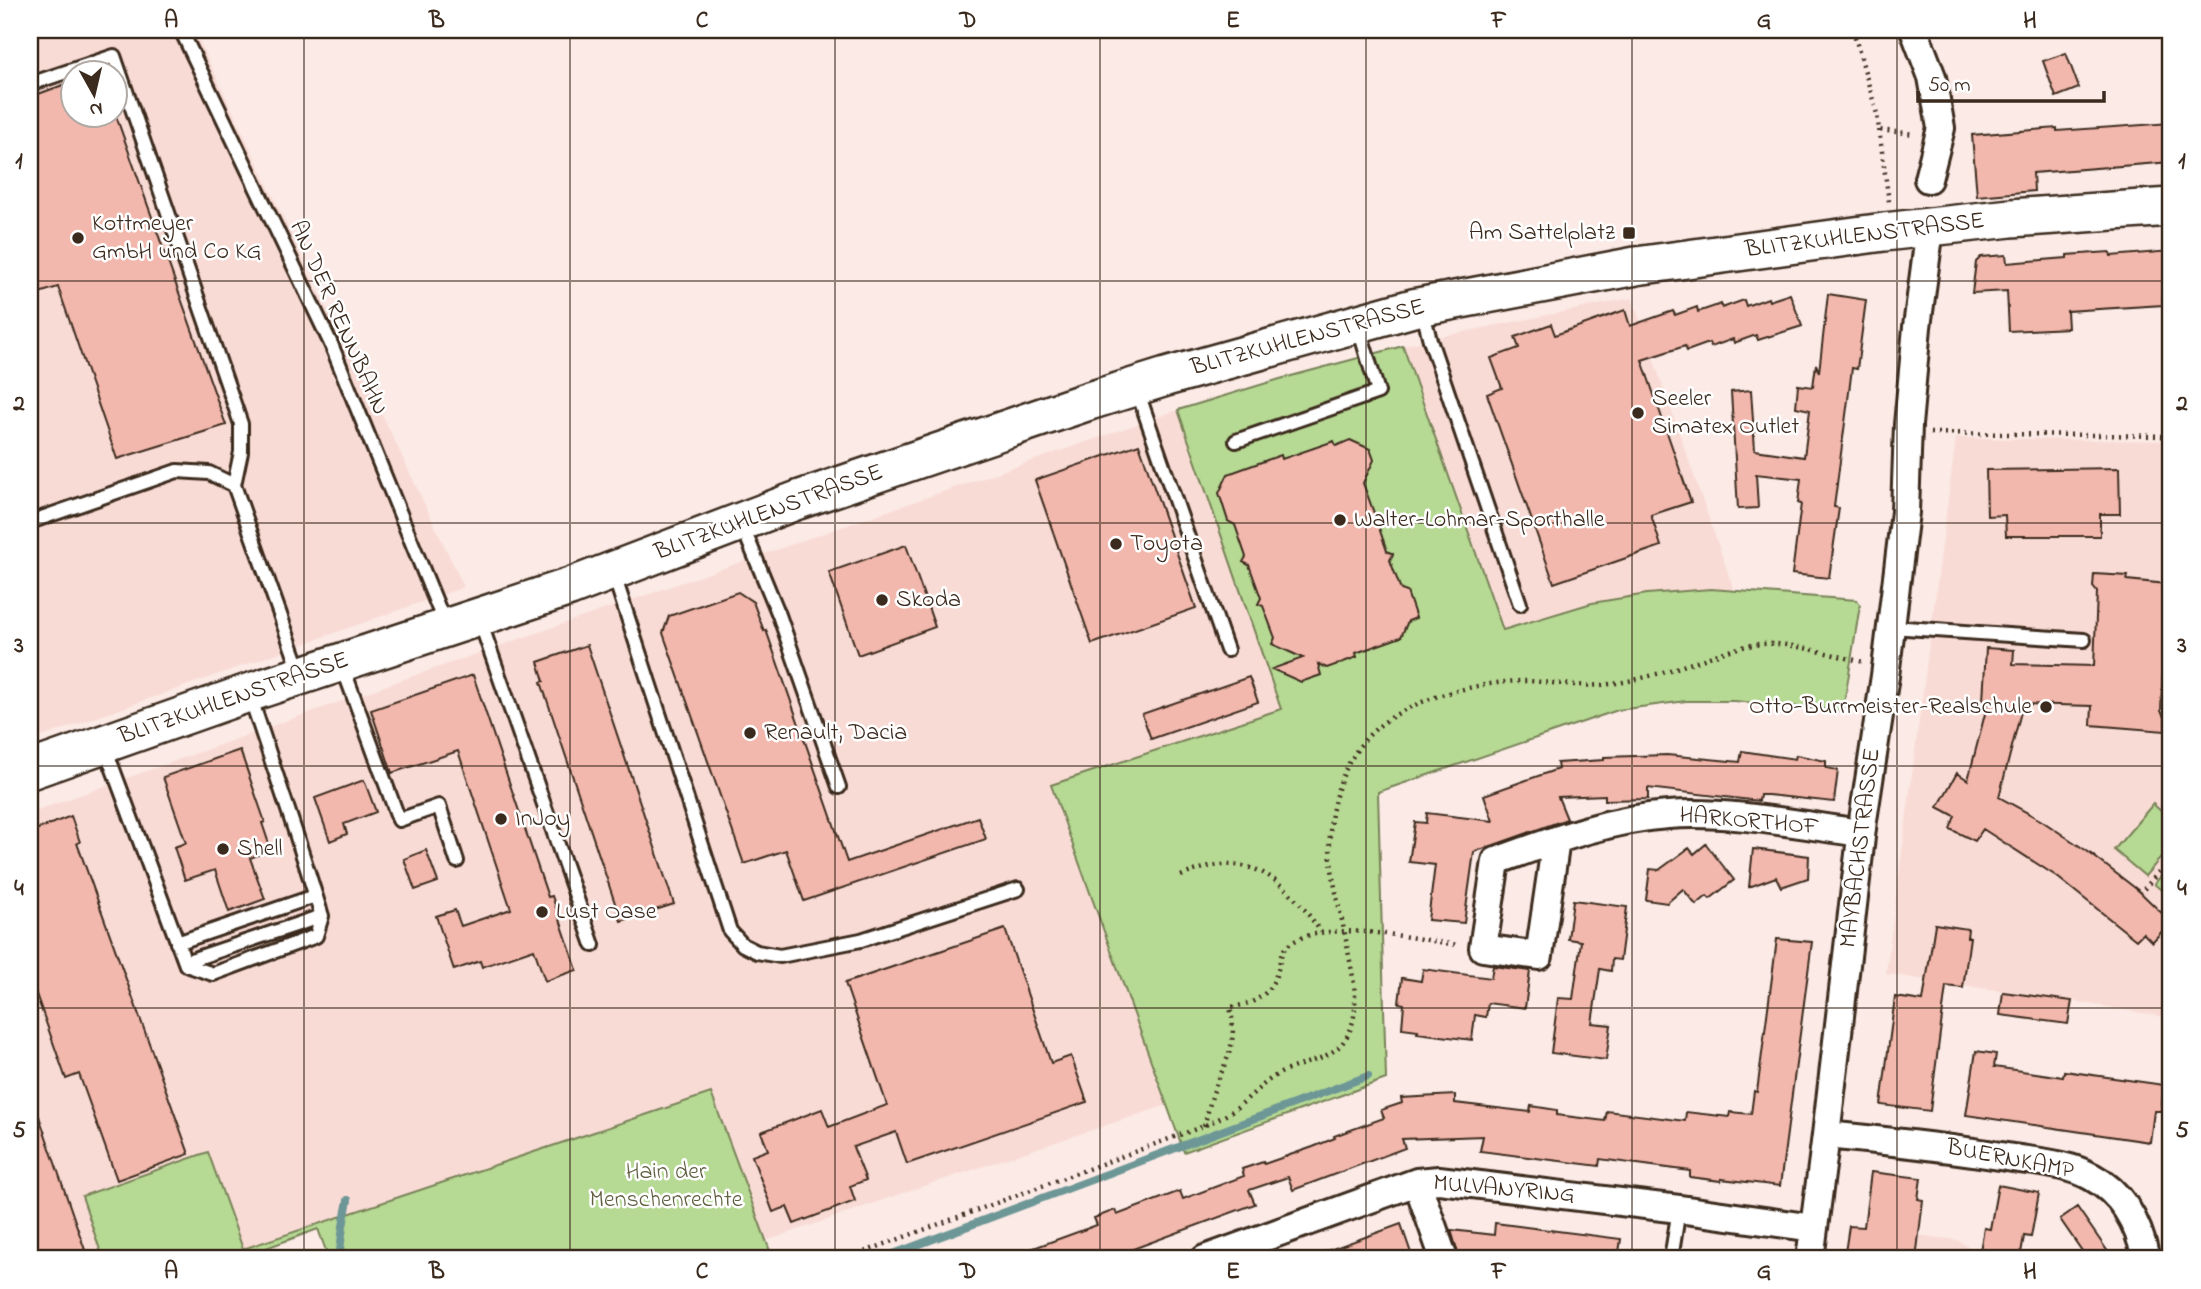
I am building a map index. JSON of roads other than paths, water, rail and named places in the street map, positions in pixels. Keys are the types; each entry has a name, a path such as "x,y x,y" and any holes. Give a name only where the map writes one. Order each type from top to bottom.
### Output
{"main road":[{"name":"BLITZKUHLENSTRASSE","path":"30,770 248,693 613,571 741,521 903,463 1136,386 1358,323 1422,307 1636,266 1893,231 2011,218 2171,207"}],"street":[{"path":"1914,30 1932,77 1941,128 1928,179"},
{"name":"MAYBACHSTRASSE","path":"1810,1259 1861,833 1886,667 1905,512 1908,433 1917,327 1930,228"},
{"name":"HARKORTHOF","path":"1556,840 1539,956 1483,948 1496,861 1556,840 1633,819 1670,815 1736,817 1861,833"},
{"name":"BUERNKAMP","path":"1826,1135 1981,1153 2056,1165 2092,1176 2117,1195 2136,1223 2146,1259"},
{"name":"MULVANYRING","path":"1205,1259 1417,1182 1439,1180 1814,1228"},
{"path":"1417,1182 1444,1259"}],"lane":[{"name":"AN DER RENNBAHN","path":"181,30 463,623"},
{"path":"30,84 114,56 241,424 241,452 234,485 301,675"},
{"path":"1422,307 1430,340 1520,604"},
{"path":"1236,441 1378,392 1358,323"},
{"path":"1136,386 1227,650"},
{"path":"30,522 177,471 209,473 234,485"},
{"path":"741,521 779,615 839,787"},
{"path":"613,571 730,931 743,945 757,952 780,956 861,940 1018,889"},
{"path":"463,623 593,945"},
{"path":"1891,627 2084,640"},
{"path":"341,662 399,820 439,806 457,861"},
{"path":"104,744 184,962 212,974 316,936 322,916 248,693"},
{"path":"177,943 315,896"},
{"path":"184,962 322,916"},
{"path":"1671,1259 1679,1209"}],"waterway":[{"path":"880,1259 1368,1076"},
{"path":"339,1259 348,1200"}],"place":[{"name":"Am Sattelplatz","path":"1629,233"},
{"name":"Kottmeyer GmbH und Co KG","path":"78,238"},
{"name":"Seeler Simatex Outlet","path":"1638,413"},
{"name":"Walter-Lohmar-Sporthalle","path":"1340,520"},
{"name":"Toyota","path":"1116,544"},
{"name":"Skoda","path":"882,600"},
{"name":"Otto-Burrmeister-Realschule","path":"2046,707"},
{"name":"Renault, Dacia","path":"750,733"},
{"name":"InJoy","path":"501,819"},
{"name":"Shell","path":"223,849"},
{"name":"Lust Oase","path":"542,912"}],"park label":[{"name":"Hain der Menschenrechte","path":"666,1186"}]}
